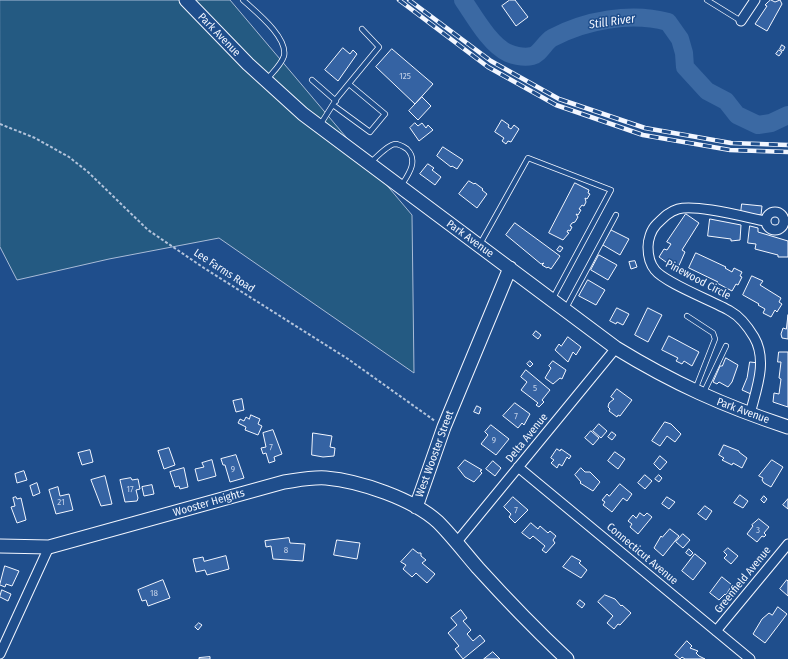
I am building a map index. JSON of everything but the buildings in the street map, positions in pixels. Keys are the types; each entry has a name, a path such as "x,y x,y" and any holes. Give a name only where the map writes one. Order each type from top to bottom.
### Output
{"main road":[{"name":"Park Avenue","path":"186,0 266,81 319,127 616,348 654,372 698,394 788,427"},
{"name":"West Wooster Street","path":"510,268 444,427 416,507 438,522 528,623 567,659"},
{"name":"Wooster Heights","path":"0,546 50,547 284,482 304,479 326,478 354,483 382,492 416,507"}],"street":[{"path":"741,21 755,0"},
{"name":"Pinewood Circle","path":"750,414 760,370 761,355 755,339 744,322 731,311 667,279 655,271 648,257 648,243 654,228 665,215 679,209 697,209 765,221"},
{"name":"Delta Avenue","path":"456,543 616,348"},
{"name":"Connecticut Avenue","path":"518,467 750,659"},
{"name":"Greenfield Avenue","path":"716,631 788,544"},
{"path":"0,654 50,547"}],"lane":[{"path":"243,0 282,40 284,56 280,64 266,81"},
{"path":"707,0 741,21"},
{"path":"319,127 349,84 379,47 362,29"},
{"path":"312,80 335,103 370,132 385,114 349,84"},
{"path":"368,164 391,146 396,144 405,148 412,156 413,160 411,170 400,187"},
{"path":"479,246 528,158 610,190 552,300"},
{"path":"566,310 616,215"},
{"path":"687,316 713,333 715,339 698,394"},
{"path":"698,394 726,346"}],"path":[{"name":"Lee Farms Road","path":"0,124 35,138 69,157 88,172 148,230 348,359 444,427"}],"shaded area":[{"path":"0,0 230,0 412,215 414,373 219,238 109,259 17,280 0,247"}],"waterway":[{"name":"Still River","path":"463,0 483,30 495,44 508,53 523,57 535,55 552,38 579,26 594,22 624,18 654,19 668,22 680,39 684,53 685,67 707,91 726,101 737,115 758,125 771,123 788,115"}],"railway":[{"path":"399,0 488,67 556,105 643,135 730,150 788,152"},
{"path":"409,0 491,61 559,99 645,128 731,143 788,145"}]}
